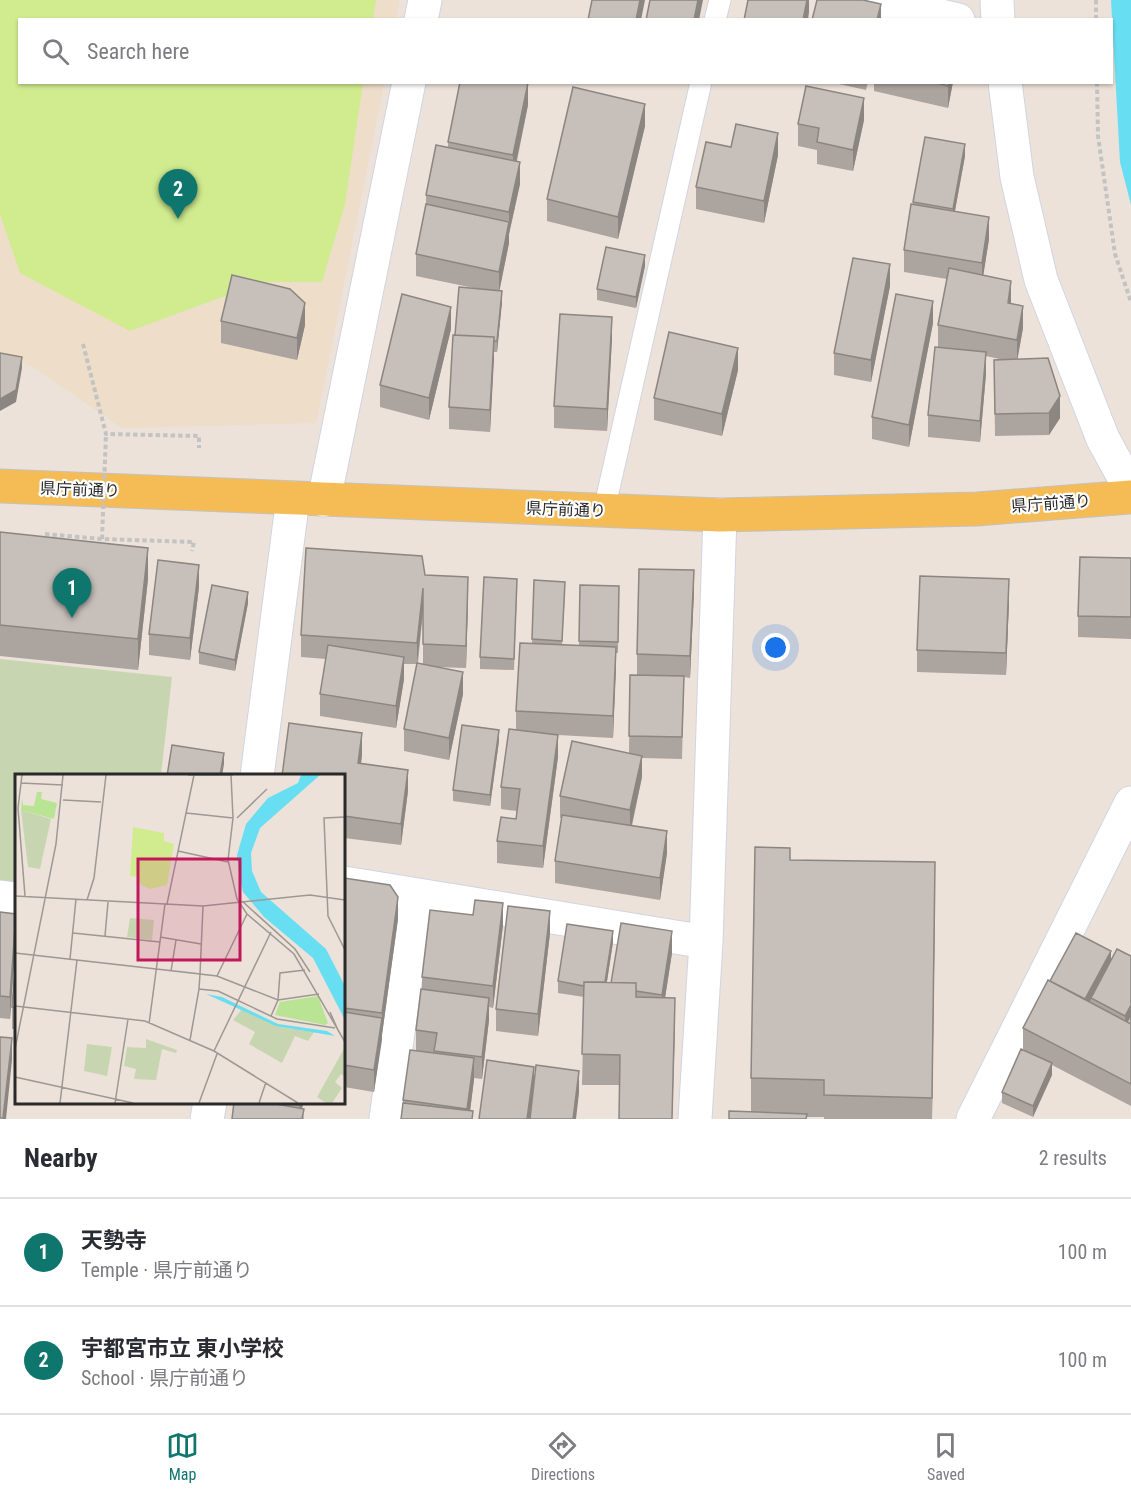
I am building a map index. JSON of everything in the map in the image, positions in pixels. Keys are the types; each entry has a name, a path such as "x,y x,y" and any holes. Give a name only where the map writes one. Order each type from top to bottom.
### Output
{"main road":[{"name":"県庁前通り","path":"0,486 720,514 977,509 1131,497"}],"street":[{"path":"421,18 425,0"},
{"path":"873,0 950,18"},
{"path":"997,0 998,18"},
{"path":"257,774 308,499 336,448 409,84"},
{"path":"1005,84 1017,177 1041,280 1103,439 1131,490"},
{"path":"695,1119 706,942 720,514"},
{"path":"973,1119 1127,823"},
{"path":"345,883 706,942"},
{"path":"386,1119 417,895"},
{"path":"0,897 15,899"},
{"path":"207,1119 210,1104"}],"lane":[{"path":"716,18 720,0"},
{"path":"604,510 701,84"}],"path":[{"path":"1096,0 1096,18"},
{"path":"1097,84 1098,136 1114,254 1131,302"},
{"path":"83,344 106,434 102,539"},
{"path":"106,434 199,436 199,448"},
{"path":"34,533 102,539 194,542 192,551"}],"shaded area":[{"path":"0,0 400,0 396,18 18,18 18,84 384,84 316,423 122,428 31,366 0,355"}],"green space":[{"path":"0,0 376,0 373,18 18,18 18,84 363,84 345,204 322,282 263,282 130,331 20,273 0,214"},
{"path":"0,659 172,677 161,774 15,774 15,886 0,884"}],"water":[{"path":"1111,0 1131,0 1131,205 1120,162"}],"building":[{"path":"592,0 640,0 636,18 588,18"},
{"path":"650,0 698,0 694,18 646,18"},
{"path":"748,0 807,0 803,18 744,18"},
{"path":"817,0 863,0 881,4 878,18 812,18"},
{"path":"460,84 528,84 513,155 448,142"},
{"path":"806,86 864,98 853,150 817,142 819,128 798,124"},
{"path":"573,87 645,104 618,217 547,199"},
{"path":"736,124 778,133 764,201 696,187 706,142 731,147"},
{"path":"925,137 965,144 953,209 913,202"},
{"path":"436,145 520,162 509,212 426,195"},
{"path":"426,204 509,222 499,272 416,254"},
{"path":"911,204 989,217 982,263 904,250"},
{"path":"606,247 645,255 636,297 597,289"},
{"path":"853,258 890,264 871,360 834,353"},
{"path":"949,268 1011,281 1008,303 1023,306 1017,340 938,325"},
{"path":"232,275 290,289 305,303 297,338 221,321"},
{"path":"459,287 502,291 497,341 494,341 494,337 455,335"},
{"path":"402,294 451,307 429,398 380,385"},
{"path":"896,294 933,301 909,425 872,417"},
{"path":"560,314 612,317 607,409 554,406"},
{"path":"669,332 738,348 722,414 654,398"},
{"path":"453,335 494,337 490,410 449,407"},
{"path":"935,347 986,352 980,421 928,415"},
{"path":"0,353 22,357 16,390 0,399"},
{"path":"1048,358 1060,396 1049,413 995,414 994,360"},
{"path":"0,532 148,548 138,639 0,625"},
{"path":"306,548 422,556 425,575 468,577 466,646 423,644 423,588 417,643 301,635"},
{"path":"1080,557 1131,558 1131,617 1078,616"},
{"path":"158,560 199,565 190,638 149,634"},
{"path":"639,569 694,570 690,656 637,654"},
{"path":"920,576 1009,579 1006,653 917,650"},
{"path":"484,577 517,579 514,659 480,657"},
{"path":"534,580 565,582 562,641 532,639"},
{"path":"212,585 248,592 235,660 199,652"},
{"path":"580,585 619,586 618,642 579,641"},
{"path":"520,643 616,647 613,716 516,711"},
{"path":"328,645 404,657 396,706 320,694"},
{"path":"417,663 463,672 449,738 404,729"},
{"path":"630,675 684,676 682,737 629,736"},
{"path":"289,723 362,733 358,763 408,770 401,824 345,816 345,774 282,774"},
{"path":"462,725 499,730 490,795 453,790"},
{"path":"509,729 558,735 543,846 497,841 501,817 516,819 520,789 501,787"},
{"path":"572,741 642,756 630,810 560,796"},
{"path":"172,745 224,753 220,774 167,774"},
{"path":"562,815 667,831 660,878 555,861"},
{"path":"755,847 790,848 790,860 935,862 932,1098 824,1095 824,1080 751,1078"},
{"path":"345,878 390,885 398,897 382,1013 345,1008"},
{"path":"475,900 503,903 493,986 422,977 430,910 473,915"},
{"path":"508,906 550,911 538,1014 496,1009"},
{"path":"0,912 15,914 15,928 10,997 0,996"},
{"path":"621,923 672,931 662,995 636,991 636,983 611,983"},
{"path":"567,924 613,931 605,982 584,982 584,986 558,981"},
{"path":"1076,933 1111,951 1085,999 1050,981"},
{"path":"1117,949 1131,956 1131,1005 1125,1016 1091,998"},
{"path":"15,971 15,1007 12,1007"},
{"path":"1048,980 1131,1024 1131,1084 1023,1028"},
{"path":"584,982 636,983 636,997 675,998 672,1119 619,1119 620,1055 582,1054"},
{"path":"421,989 489,998 482,1057 434,1051 437,1033 416,1030"},
{"path":"345,1012 382,1018 374,1070 345,1065"},
{"path":"0,1037 12,1038 3,1118 0,1118"},
{"path":"1021,1049 1052,1063 1033,1106 1002,1092"},
{"path":"410,1050 474,1058 467,1109 403,1100"},
{"path":"487,1060 534,1067 527,1119 479,1119"},
{"path":"536,1065 579,1071 573,1119 530,1119"},
{"path":"403,1103 473,1111 472,1119 401,1119"},
{"path":"234,1104 276,1104 304,1109 302,1119 232,1119"},
{"path":"729,1111 807,1114 806,1119 729,1119"}],"place":[{"name":"宇都宮市立 東小学校","path":"178,219"},
{"name":"天勢寺","path":"72,618"}]}
